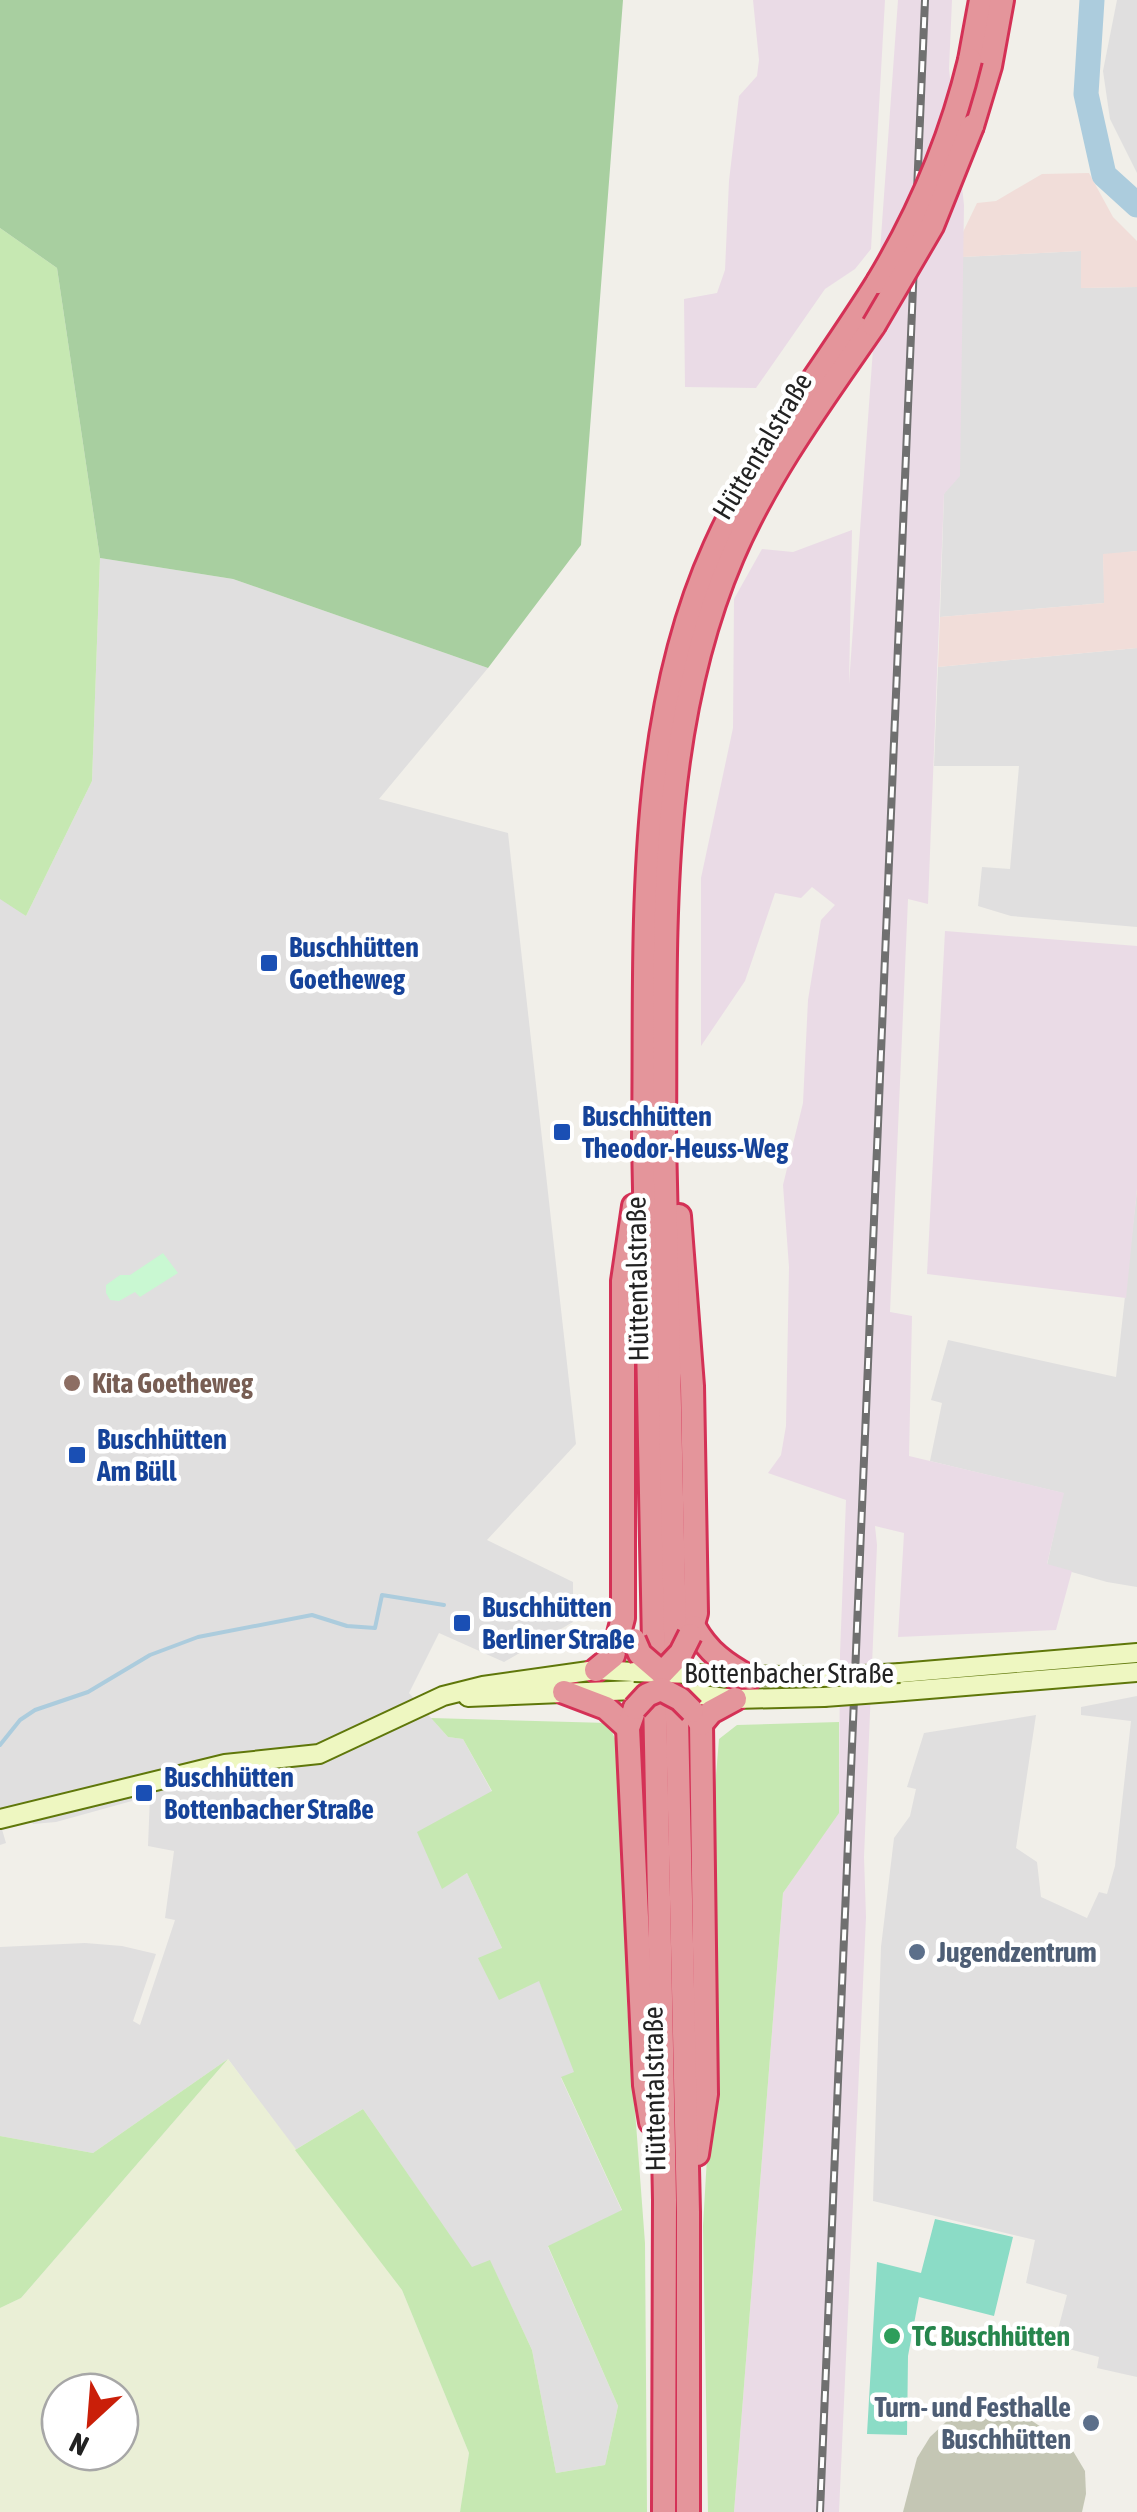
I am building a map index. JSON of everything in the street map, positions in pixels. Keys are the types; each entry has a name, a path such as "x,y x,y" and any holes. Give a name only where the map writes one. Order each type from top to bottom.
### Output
{"highway":[{"name":"Hüttentalstraße","path":"688,2512 688,2212 646,969 655,790 667,699 682,638 714,550 736,503 787,416 878,282 914,217 954,122 982,0"},
{"name":"Hüttentalstraße","path":"664,2512 665,2200 654,1139 674,793 687,702 701,642 727,571 753,513 804,426 874,324 932,226 972,126 990,66 1002,0"},
{"path":"596,1670 613,1656 623,1618 622,1281 654,1139"},
{"path":"654,1139 678,1210 688,1316 696,1564 692,1631 663,1689 645,2085 665,2200"},
{"path":"623,1618 663,1689 706,2094 688,2212"},
{"path":"692,1631 724,1663 750,1678"},
{"path":"564,1692 606,1708 663,1689 712,1712 735,1699"}],"street":[{"name":"Bottenbacher Straße","path":"442,1696 663,1689 750,1678 900,1673 1137,1654"},
{"name":"Bottenbacher Straße","path":"0,1819 225,1764 319,1754 442,1696 483,1686 596,1670 663,1689"},
{"name":"Bottenbacher Straße","path":"735,1699 824,1698 1137,1672"}],"shaded area":[{"path":"753,0 885,0 871,249 855,269 825,289 756,388 685,387 684,299 717,293 725,270 729,181 739,96 757,76 759,60"},
{"path":"898,0 952,0 949,69 964,205 960,476 944,494 928,904 908,899 890,1312 912,1316 909,1456 1064,1493 1047,1564 1072,1571 1056,1630 898,1637 904,1533 875,1526 864,1857 866,1917 839,2512 734,2512 783,1893 839,1812 846,1500 768,1473 781,1455 786,1426 789,1267 783,1185 803,1103 808,1000 821,920 835,905 812,887 801,898 775,893 745,981 701,1046 701,878 733,728 734,599 762,549 793,552 852,530 849,684"},
{"path":"1117,0 1137,0 1137,173 1110,119 1103,71"},
{"path":"1089,173 1113,217 1137,241 1137,287 1081,288 1081,251 962,257 963,232 977,203 996,201 1042,174"},
{"path":"1081,251 1081,288 1137,287 1137,551 1103,555 1105,603 940,617 944,494 954,471 962,257"},
{"path":"1137,551 1137,648 938,667 940,617 1104,603 1103,554"},
{"path":"100,558 233,579 488,668 379,799 508,833 576,1444 487,1540 573,1582 573,1622 504,1662 439,1633 409,1693 448,1737 463,1739 492,1792 442,1888 467,1873 502,1948 499,1999 539,1980 575,2073 561,2078 622,2211 548,2247 618,2406 605,2465 556,2473 532,2350 490,2261 472,2268 363,2109 295,2150 228,2059 93,2153 0,2136 0,1947 85,1943 156,1954 133,2021 140,2025 175,1920 165,1918 174,1851 148,1846 150,1796 56,1822 33,1824 31,1819 1,1826 6,1843 0,1845 0,899 26,916 92,781"},
{"path":"1137,648 1137,927 1011,916 978,906 982,867 1010,869 1019,766 934,766 938,667"},
{"path":"945,931 1137,946 1137,1189 1126,1298 927,1274"},
{"path":"1137,1189 1137,1587 1047,1565 1063,1493 930,1461 942,1403 931,1400 948,1340 1116,1377"},
{"path":"1137,1696 1137,2377 1097,2368 1099,2357 1054,2345 1067,2295 1026,2283 1035,2240 873,2201 881,1947 894,1838 910,1816 916,1789 907,1787 924,1733 1036,1715 1016,1848 1037,1862 1041,1897 1087,1918 1099,1892 1107,1894 1115,1866 1131,1721 1081,1715 1081,1707"},
{"path":"228,2059 402,2290 469,2453 460,2512 0,2512 0,2308 21,2298"},
{"path":"994,2410 1023,2415 1070,2446 1085,2471 1082,2512 903,2512 917,2458 930,2437 947,2421"}],"green space":[{"path":"0,0 623,0 581,545 488,668 233,579 100,558 57,268 0,228"},
{"path":"0,228 57,268 100,558 92,781 26,916 0,899"},
{"path":"163,1253 178,1273 140,1297 135,1292 119,1301 110,1300 106,1285 120,1275 130,1275"},
{"path":"431,1718 608,1723 620,1750 627,2004 645,2243 647,2512 460,2512 469,2453 402,2290 295,2150 363,2109 472,2267 490,2260 532,2350 556,2473 605,2465 618,2406 548,2246 622,2210 561,2077 574,2072 539,1981 499,2000 478,1958 502,1948 467,1873 442,1889 417,1832 492,1791 463,1739 448,1737"},
{"path":"839,1722 839,1813 783,1893 734,2512 708,2512 703,2226 714,2037 712,1824 719,1739 737,1725"},
{"path":"228,2059 21,2298 0,2308 0,2136 93,2153"},
{"name":"TC Buschhütten","path":"935,2219 1013,2237 994,2316 919,2297 908,2356 907,2435 867,2434 877,2262 921,2273"}],"waterway":[{"path":"1092,0 1086,94 1104,175 1137,205"},
{"path":"0,1745 20,1720 35,1710 88,1692 150,1655 198,1637 312,1615 347,1626 375,1628 382,1595 444,1605"}],"railway":[{"path":"820,2512 925,0"}],"place":[{"name":"Buschhütten Goetheweg","path":"269,963"},
{"name":"Buschhütten Theodor-Heuss-Weg","path":"562,1132"},
{"name":"Kita Goetheweg","path":"72,1383"},
{"name":"Buschhütten Am Büll","path":"77,1455"},
{"name":"Buschhütten Berliner Straße","path":"462,1623"},
{"name":"Buschhütten Bottenbacher Straße","path":"144,1793"},
{"name":"Jugendzentrum","path":"917,1952"},
{"name":"TC Buschhütten","path":"892,2336"},
{"name":"Turn- und Festhalle Buschhütten","path":"1091,2423"}]}
